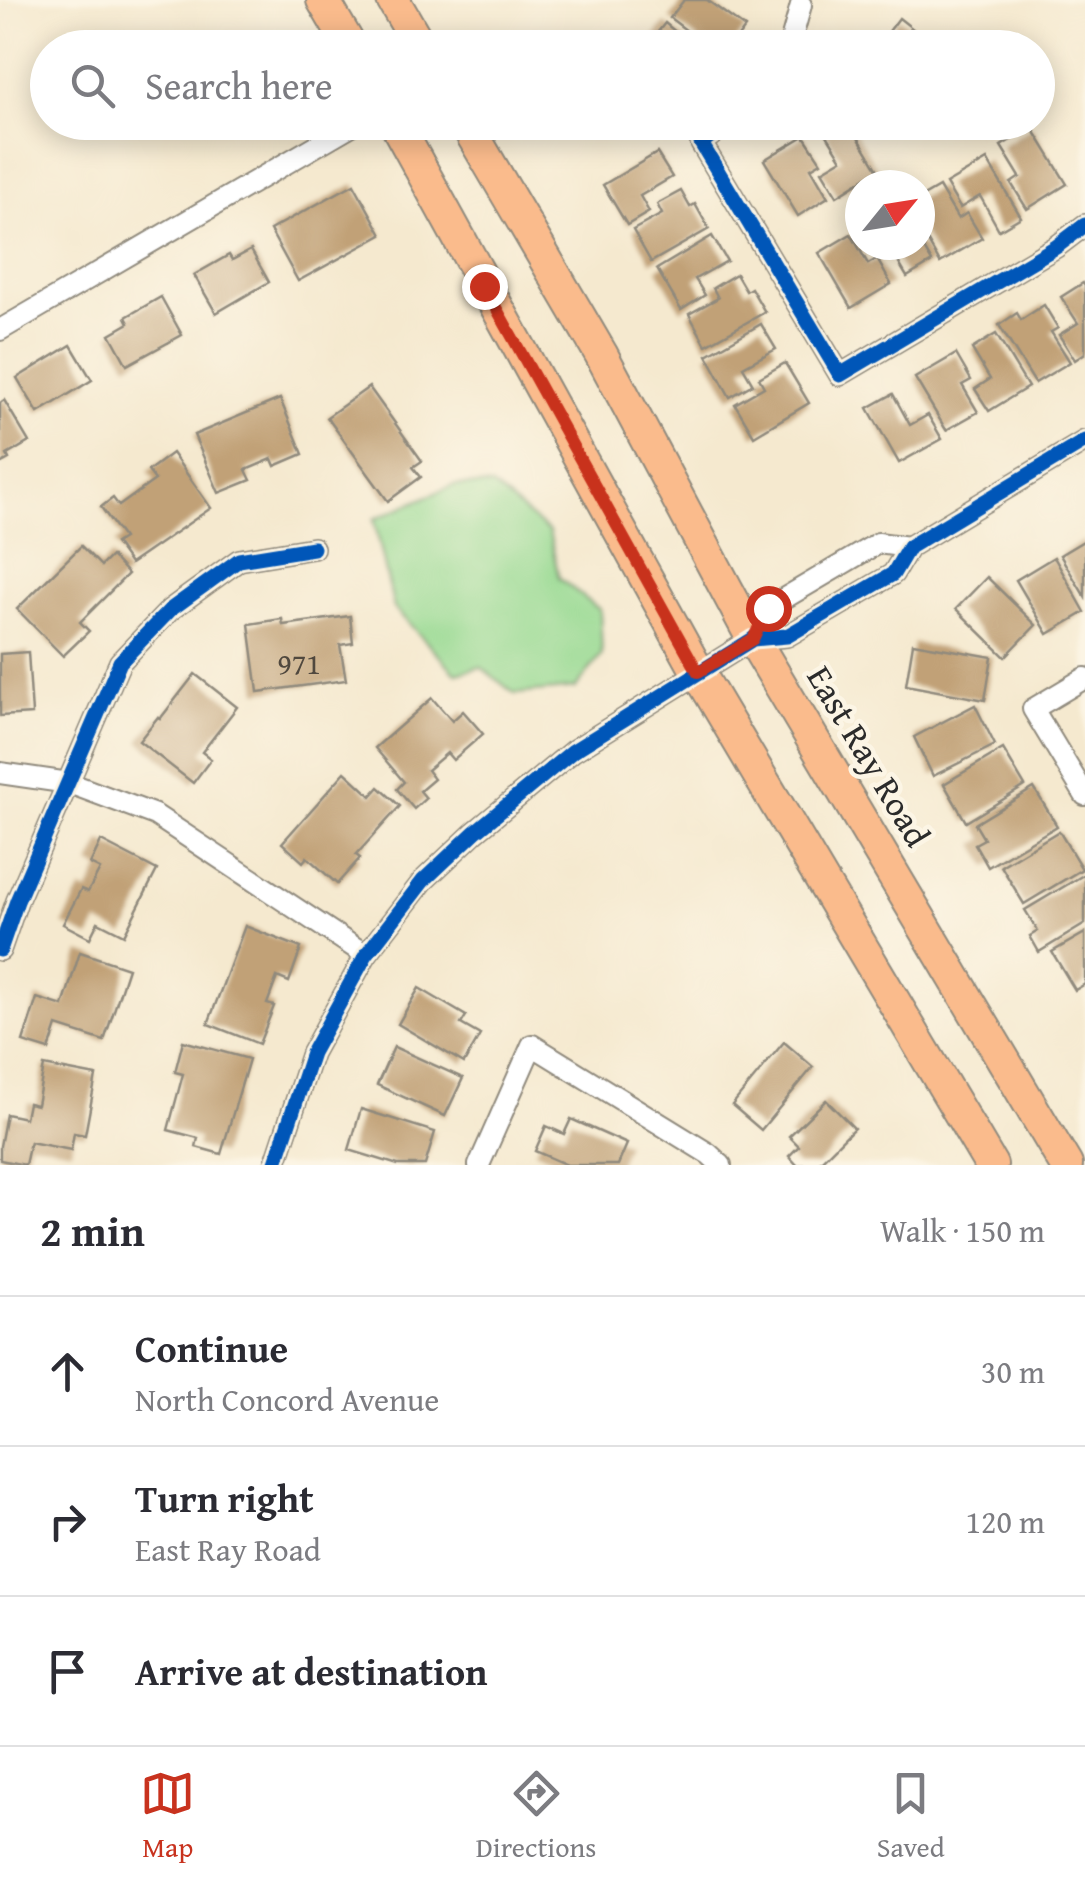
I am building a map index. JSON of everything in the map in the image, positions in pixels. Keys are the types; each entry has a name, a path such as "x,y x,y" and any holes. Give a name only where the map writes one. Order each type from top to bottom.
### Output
{"main road":[{"path":"323,0 340,30"},
{"path":"393,0 410,30"},
{"path":"405,140 698,672 991,1165"},
{"name":"East Ray Road","path":"476,140 601,354 753,639 1066,1165"}],"street":[{"path":"794,30 801,5"},
{"path":"0,330 327,140"},
{"path":"705,140 701,143 840,375 1056,247 1085,225"},
{"path":"274,1165 312,1053 366,955 424,881 475,832 574,751 753,639 787,636 894,574 910,547 1085,441"},
{"path":"753,639 768,608 878,543 910,547"},
{"path":"0,950 16,901 120,662 170,610 239,560 312,548"},
{"path":"1085,678 1033,709 1085,795"},
{"path":"0,774 70,783 154,814 366,955"},
{"path":"479,1165 532,1044 721,1165"}],"green space":[{"path":"454,485 492,486 549,532 559,578 600,610 602,654 576,688 515,694 481,667 456,673 394,608 374,519"}],"building":[{"path":"684,0 707,0 745,28 686,30 670,18"},
{"path":"899,18 914,30 890,30"},
{"path":"797,140 807,140 821,162 811,168 828,197 798,216 764,160"},
{"path":"830,140 860,140 878,170 845,170 845,191 837,196 822,171 842,159"},
{"path":"1011,140 1040,140 1067,184 1027,209 1011,183 1020,177 1001,146"},
{"path":"657,153 672,177 640,196 649,212 627,225 603,185"},
{"path":"987,160 1021,217 999,230 980,196 960,208 946,184"},
{"path":"354,184 382,235 298,281 270,230"},
{"path":"939,187 958,219 967,213 982,238 940,263 935,254 935,189"},
{"path":"681,191 690,207 695,204 709,229 651,262 633,230 662,214 657,204"},
{"path":"712,236 727,261 695,279 705,295 681,310 657,269"},
{"path":"845,238 845,260 866,260 868,264 878,260 891,284 851,308 819,253"},
{"path":"251,250 269,282 216,313 194,275 229,255 232,260"},
{"path":"897,260 931,260 932,262 907,277"},
{"path":"736,274 746,291 751,288 765,312 706,345 689,314 718,298 713,288"},
{"path":"1083,283 1085,353 1075,360 1059,335 1078,323 1061,297"},
{"path":"161,297 182,335 127,365 110,334 129,323 126,317"},
{"path":"1044,305 1058,328 1051,332 1070,362 1035,383 999,325 1017,313 1021,320"},
{"path":"761,324 776,349 743,367 753,384 730,397 707,355"},
{"path":"996,334 1028,387 989,411 975,389 990,379 972,349"},
{"path":"71,345 92,380 38,413 17,378"},
{"path":"956,354 971,380 962,385 978,412 946,430 915,378"},
{"path":"785,363 809,403 754,436 735,404 764,387 759,378"},
{"path":"369,387 422,461 413,467 421,477 388,501 327,417"},
{"path":"893,394 910,425 928,415 942,439 899,463 868,408"},
{"path":"280,399 303,454 275,466 272,459 246,470 251,480 219,493 194,435"},
{"path":"4,400 29,442 0,464 0,403"},
{"path":"172,453 211,508 130,564 115,543 123,538 101,507 113,498 119,506 155,480 148,471"},
{"path":"1085,540 1085,597 1060,555"},
{"path":"81,546 101,566 111,556 128,574 80,622 89,631 63,656 17,609"},
{"path":"1054,557 1085,612 1048,634 1016,580"},
{"path":"987,577 1036,625 1005,657 956,609"},
{"path":"350,616 353,643 340,645 346,680 258,692 249,624 282,619 283,625"},
{"path":"913,643 992,657 985,700 906,685"},
{"path":"28,652 32,714 0,716 0,654"},
{"path":"195,674 237,707 202,752 211,759 193,783 139,741"},
{"path":"432,698 452,721 463,711 483,734 453,760 447,753 427,770 434,779 420,791 426,798 414,809 397,789 404,782 375,748"},
{"path":"975,705 995,745 933,776 914,737"},
{"path":"1003,749 1025,786 966,822 944,784"},
{"path":"345,772 371,796 379,787 400,806 356,855 360,858 337,884 307,857 303,862 282,843"},
{"path":"1034,788 1057,826 988,867 975,844 984,839 975,824"},
{"path":"1059,831 1082,869 1024,904 1001,866"},
{"path":"101,841 157,870 124,935 98,922 90,938 63,924 81,889 88,892 100,869 90,864"},
{"path":"1085,874 1085,924 1039,952 1030,936 1038,931 1025,910"},
{"path":"245,926 301,948 289,982 277,977 267,1004 274,1006 259,1044 208,1024"},
{"path":"1085,933 1085,984 1075,990 1052,952"},
{"path":"80,952 128,968 104,1041 57,1026 49,1050 23,1042 37,998 63,1006"},
{"path":"419,988 466,1016 461,1024 480,1035 464,1063 398,1024"},
{"path":"183,1041 249,1059 221,1154 196,1147 198,1138 168,1130 183,1074 175,1072"},
{"path":"784,1042 813,1067 761,1130 732,1105"},
{"path":"394,1047 463,1078 445,1116 377,1085"},
{"path":"44,1066 96,1076 85,1135 74,1133 71,1150 30,1142 25,1165 0,1160 6,1114 25,1118 28,1103 37,1105"},
{"path":"826,1100 854,1128 817,1165 797,1165 789,1156 799,1146 789,1136"},
{"path":"361,1109 435,1132 425,1165 398,1165 349,1150"},
{"path":"571,1119 627,1144 618,1165 567,1165 535,1151 546,1126 564,1134"}],"cycle path":[{"path":"705,140 701,143 840,375 1056,247 1085,225"},
{"path":"275,1165 312,1053 366,955 423,881 475,832 573,751 753,639 787,636 893,574 909,547 1085,441"},
{"path":"0,950 17,901 120,662 170,610 239,560 313,548"}],"route":[{"path":"484,286 698,672 753,639 768,608"}]}
